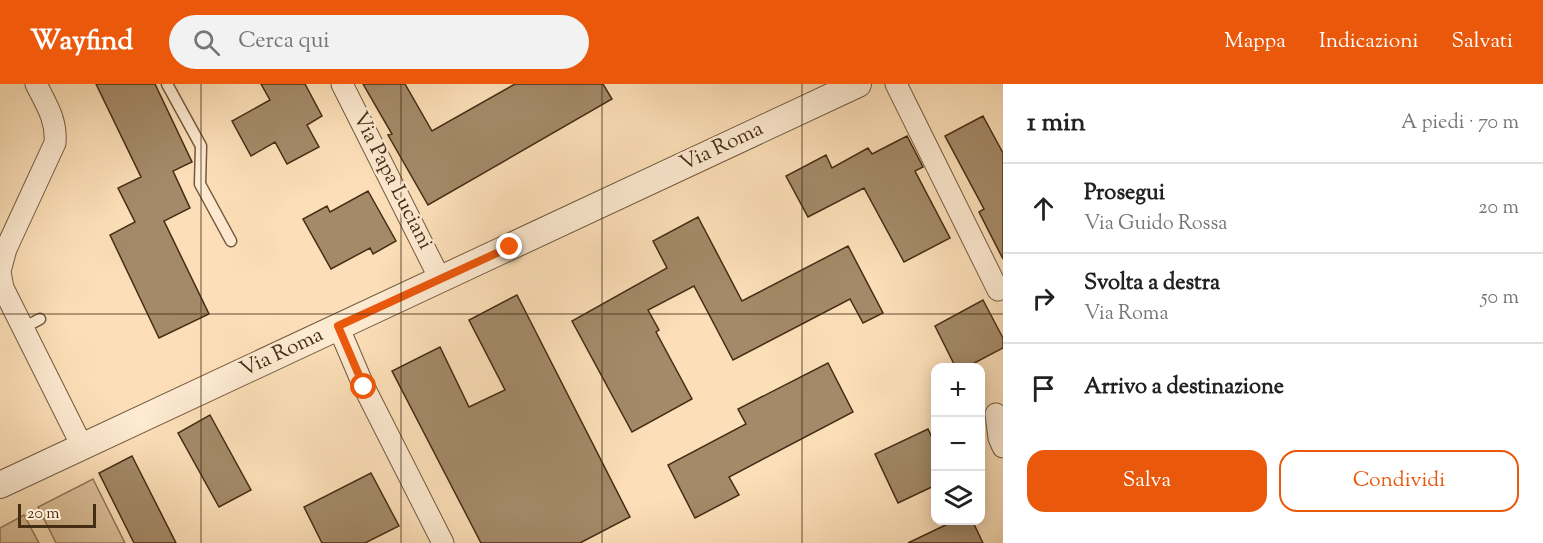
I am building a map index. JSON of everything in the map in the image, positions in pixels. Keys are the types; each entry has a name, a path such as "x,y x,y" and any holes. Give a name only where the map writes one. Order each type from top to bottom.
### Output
{"street":[{"path":"36,84 52,114 56,132 55,143 3,248 0,272 3,288 32,324 82,446"},
{"name":"Via Papa Luciani","path":"342,84 440,279"},
{"name":"Via Roma","path":"0,485 858,84"},
{"path":"896,84 998,290"},
{"path":"338,326 364,387 443,543"},
{"path":"996,414 999,438 1003,447"}],"lane":[{"path":"167,84 201,146 200,184 231,242"}],"shaded area":[{"path":"93,479 125,543 56,543 38,507"},
{"path":"24,515 39,543 0,543 0,528"}],"building":[{"path":"96,84 155,84 192,162 173,171 190,208 164,221 209,314 159,338 110,235 135,222 118,188 141,177"},
{"path":"261,84 305,84 322,116 307,125 319,147 287,164 275,142 251,156 232,121 270,100"},
{"path":"363,84 405,84 432,131 515,84 603,84 612,99 428,205 388,135 392,134"},
{"path":"983,116 1003,153 1003,259 979,212 984,209 945,136"},
{"path":"907,136 923,167 915,171 950,238 904,262 864,188 808,217 786,176 826,155 832,168 868,148 872,154"},
{"path":"368,191 396,241 373,254 370,248 331,269 303,219 327,206 330,212"},
{"path":"698,217 742,301 848,246 883,313 863,323 850,299 733,360 694,286 648,310 659,330 656,332 692,399 632,432 572,321 667,268 653,241"},
{"path":"517,295 630,517 580,543 481,543 392,371 440,347 469,407 505,390 469,320"},
{"path":"983,300 1003,338 1003,348 974,363 954,363 935,326"},
{"path":"828,363 853,412 729,477 739,495 695,518 668,465 746,424 738,409"},
{"path":"210,415 251,490 219,507 178,433"},
{"path":"928,429 931,435 931,487 898,503 875,454"},
{"path":"132,456 176,543 134,543 99,473"},
{"path":"371,473 399,526 365,543 322,543 304,507"},
{"path":"946,525 974,525 983,543 908,543"}],"route":[{"path":"364,387 338,326 510,247"}]}
